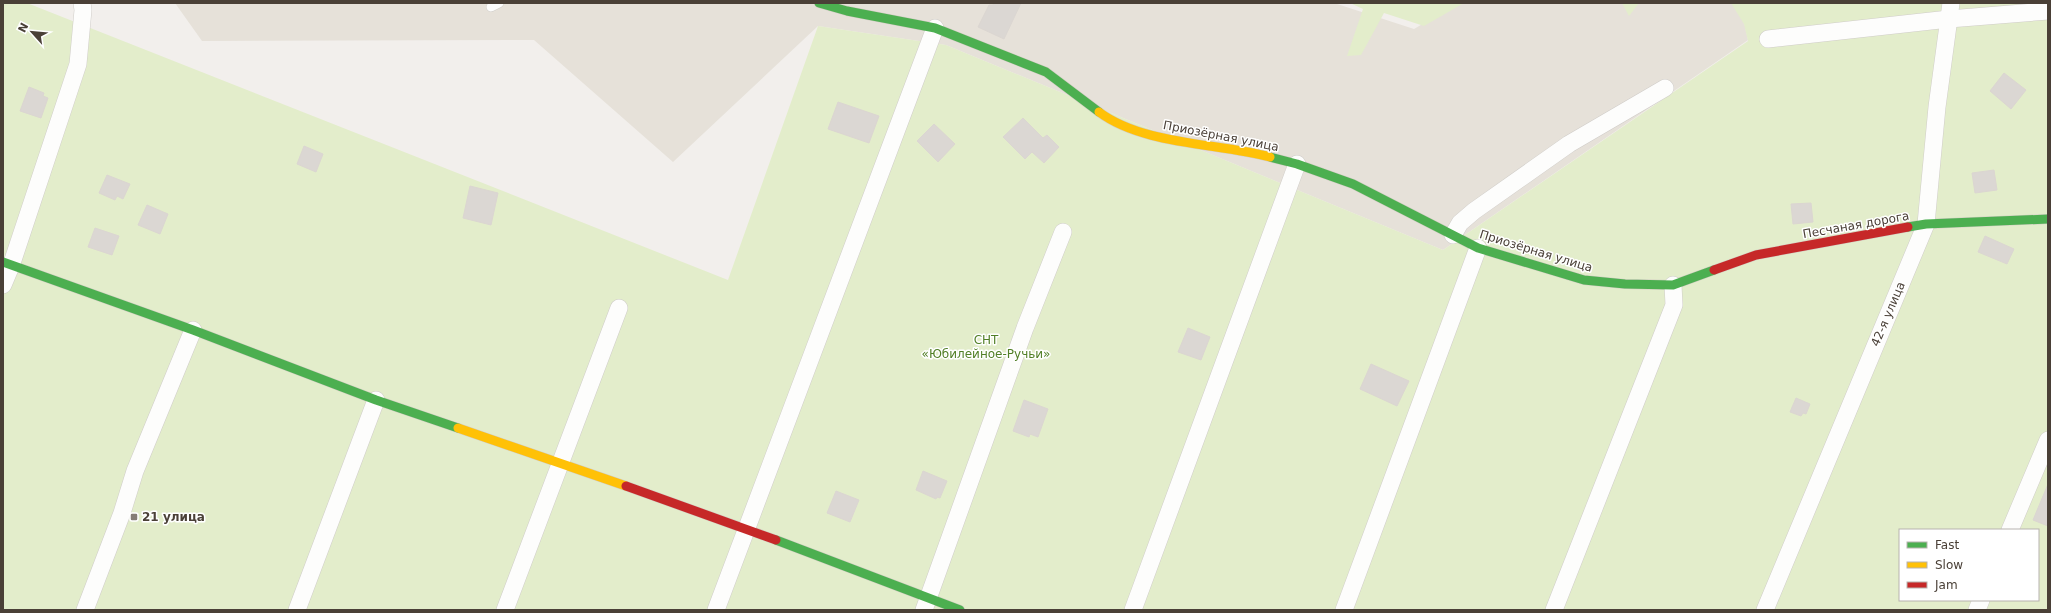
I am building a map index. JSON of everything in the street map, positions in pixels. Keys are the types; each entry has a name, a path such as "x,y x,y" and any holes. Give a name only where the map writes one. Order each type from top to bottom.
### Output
{"street":[{"path":"3,286 7,264 78,64 83,10 82,3"},
{"name":"Приозёрная улица","path":"819,3 847,11 935,28 1046,72 1108,119 1146,133 1176,141 1247,151 1297,164 1353,184 1478,248 1584,280 1625,284 1673,285"},
{"path":"1768,39 1950,11 2048,11"},
{"name":"42-я улица","path":"1765,610 1926,224 1937,107 1950,11"},
{"path":"716,610 935,28"},
{"path":"1453,235 1460,223 1568,144 1665,88"},
{"path":"1133,610 1297,164"},
{"name":"Песчаная дорога","path":"1673,285 1756,256 1926,224 2048,219"},
{"path":"926,604 1025,328 1063,232"},
{"path":"1344,610 1478,248"},
{"path":"7,264 194,330 376,400 560,462 746,529 926,604 960,610"},
{"path":"1554,610 1674,305 1673,285"},
{"path":"505,610 619,308"},
{"path":"85,610 122,513 135,471 194,330"},
{"path":"298,610 376,400"},
{"path":"2010,529 2048,440"}],"shaded area":[{"path":"175,3 1334,3 1414,29 1458,3 1740,3 1748,40 1443,250 946,45 818,26 673,162 534,40 202,41"}],"green space":[{"name":"СНТ «Юбилейное-Ручьи»","path":"3,3 27,3 728,280 818,26 946,45 1443,250 1748,41 1744,24 1731,3 2048,3 2048,610 3,610"},
{"path":"1350,3 1464,3 1424,26 1384,13 1361,55 1347,56 1363,9"},
{"path":"1622,3 1639,3 1629,16"}],"building":[{"path":"994,3 1021,3 1004,39 978,27 989,5 993,5"},
{"path":"2004,73 2026,90 2011,109 1990,91"},
{"path":"29,87 44,93 43,96 48,98 41,118 20,111"},
{"path":"838,102 879,116 869,143 828,129"},
{"path":"1023,118 1043,138 1047,135 1059,147 1044,163 1032,152 1025,159 1003,137"},
{"path":"934,124 955,144 938,162 917,141"},
{"path":"304,146 323,154 316,172 297,164"},
{"path":"1994,170 1997,190 1975,193 1972,173"},
{"path":"107,175 130,184 123,199 117,196 115,200 99,193"},
{"path":"470,186 498,193 491,225 463,218"},
{"path":"1811,203 1813,222 1793,224 1791,204"},
{"path":"147,205 168,214 160,234 138,225"},
{"path":"95,228 119,236 112,255 88,247"},
{"path":"1985,236 2014,249 2007,264 1978,252"},
{"path":"1188,328 1210,337 1201,360 1178,352"},
{"path":"1371,364 1409,381 1397,406 1360,389"},
{"path":"1796,398 1810,404 1806,414 1803,413 1801,416 1790,412"},
{"path":"1024,400 1048,409 1038,437 1030,434 1029,437 1013,431"},
{"path":"923,471 947,481 940,498 937,497 936,499 916,490"},
{"path":"2048,484 2048,526 2033,520"},
{"path":"836,491 859,500 850,522 827,513"}],"traffic: fast":[{"path":"819,3 847,11 935,28 1046,72 1099,112"},
{"path":"1270,157 1297,164 1353,184 1478,248 1584,280 1625,284 1673,285 1714,270"},
{"path":"1908,227 1926,224 2048,219"},
{"path":"3,262 193,330 376,400 458,428"},
{"path":"776,540 960,610"}],"traffic: slow":[{"path":"1099,112 1117,123 1137,131 1159,137 1250,152 1270,157"},
{"path":"458,428 626,486"}],"traffic: jam":[{"path":"1714,270 1756,255 1908,227"},
{"path":"626,486 776,540"}],"place":[{"name":"21 улица","path":"134,517"}]}
